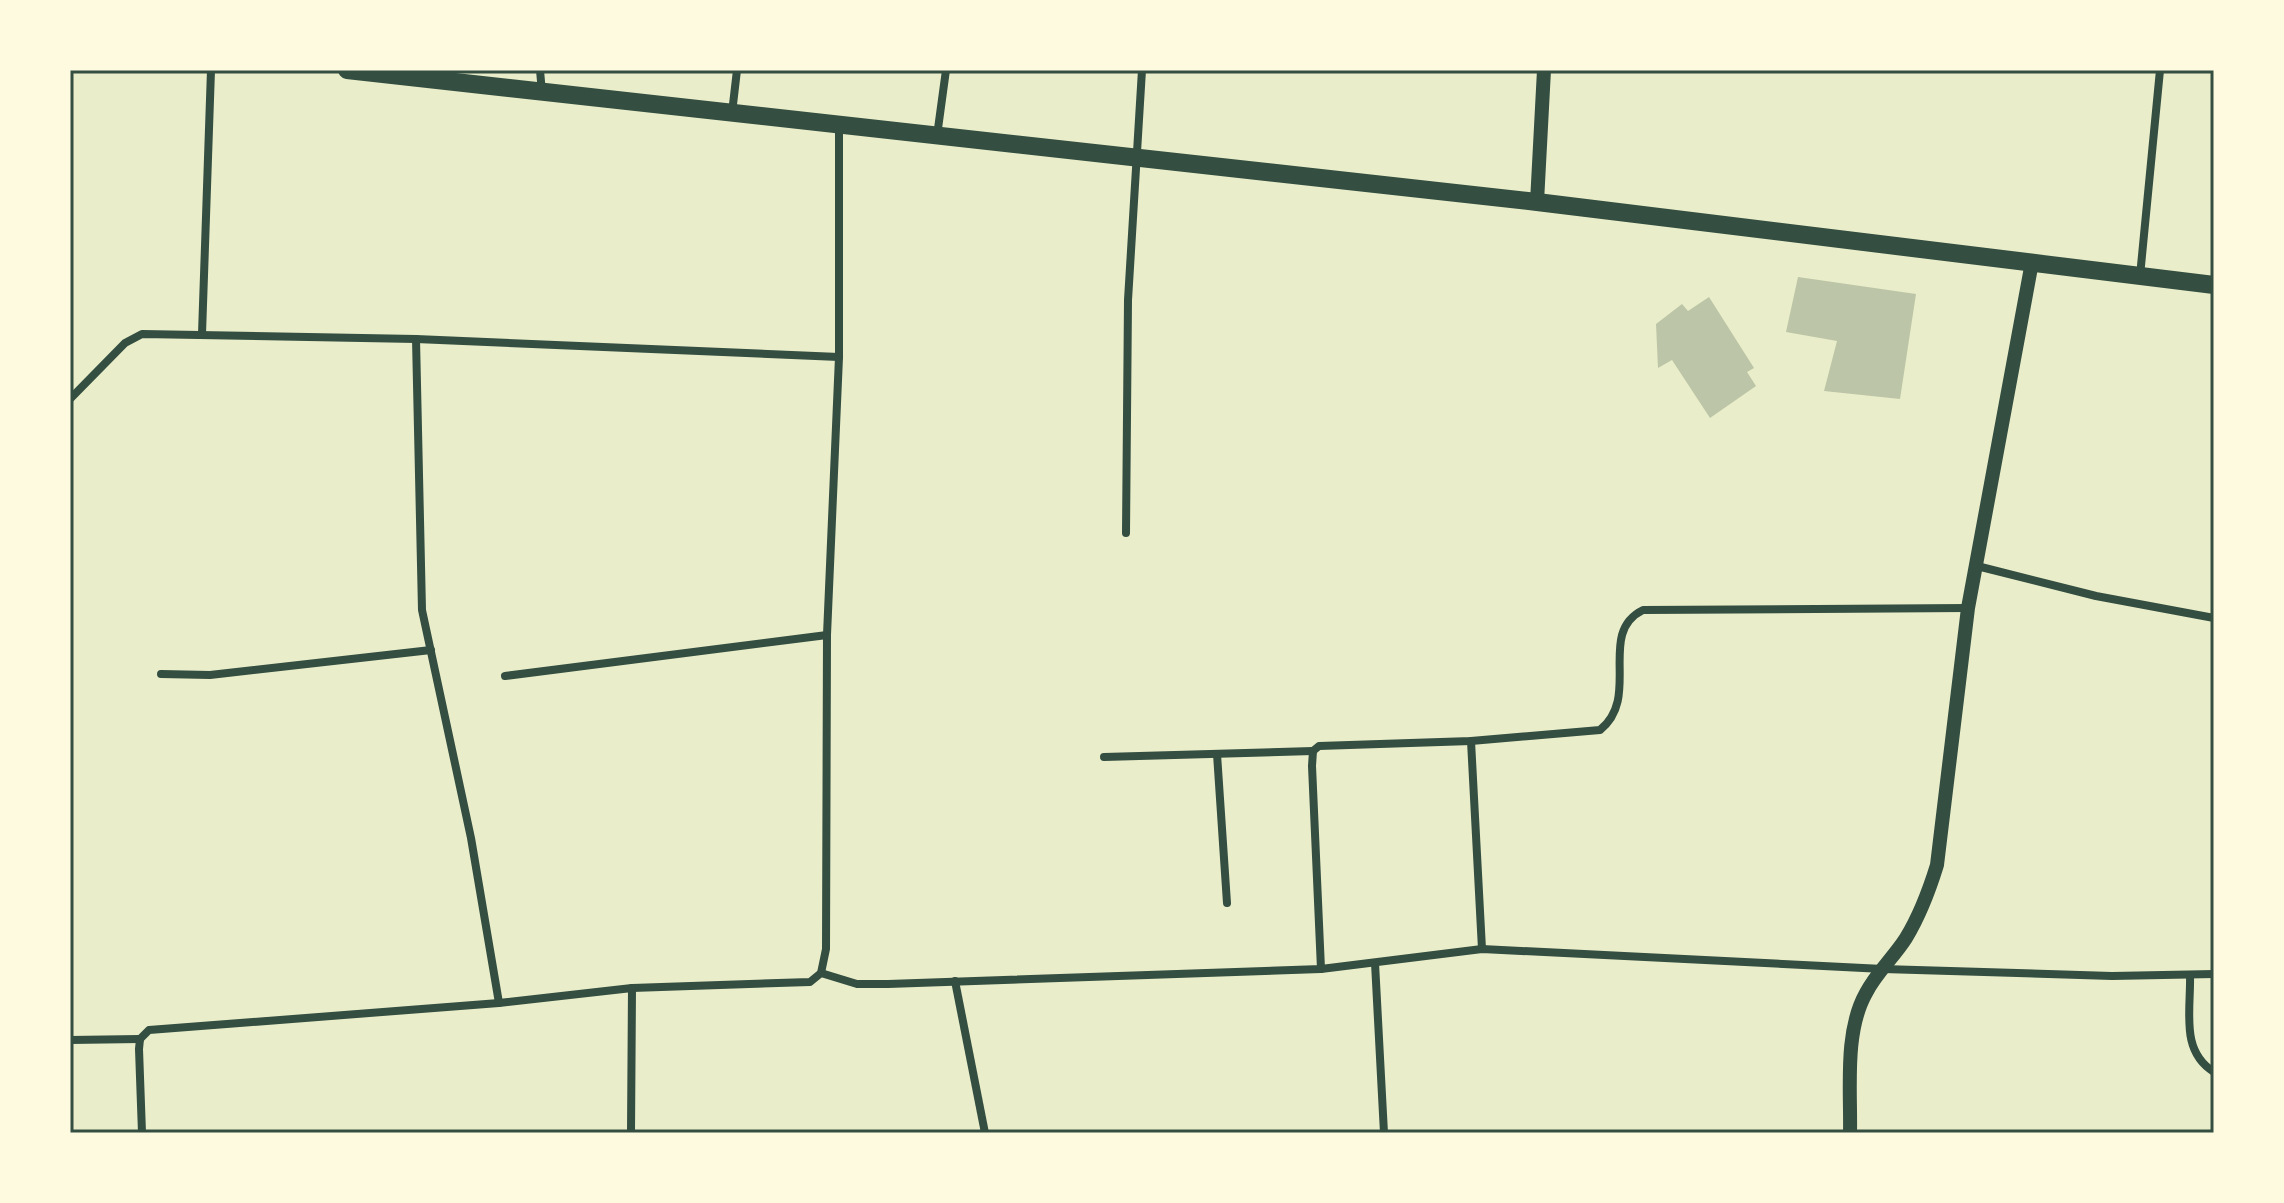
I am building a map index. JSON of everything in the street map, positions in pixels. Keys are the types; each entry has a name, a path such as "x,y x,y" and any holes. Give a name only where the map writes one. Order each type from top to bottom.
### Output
{"main road":[{"path":"347,70 1537,202 2214,285"}],"street":[{"path":"202,334 211,70"},
{"path":"540,70 542,93"},
{"path":"732,114 737,70"},
{"path":"937,136 946,70"},
{"path":"1126,533 1131,201 1138,157 1142,70"},
{"path":"1537,202 1544,70"},
{"path":"2140,277 2160,70"},
{"path":"70,1040 140,1039 149,1030 169,1027 499,1003 632,988 810,982 821,973 826,949 827,635 839,357 839,126"},
{"path":"1850,1133 1852,1050 1858,1013 1865,995 1925,903 1937,865 1968,608 2032,262"},
{"path":"70,399 133,337 142,334 416,339 839,357"},
{"path":"416,339 422,610 471,838 499,1003"},
{"path":"1977,566 2096,596 2214,618"},
{"path":"1104,757 1313,751 1326,744 1471,741 1600,730 1612,721 1619,702 1623,628 1630,616 1643,610 1968,608"},
{"path":"505,676 827,635"},
{"path":"161,674 210,675 431,650"},
{"path":"1471,741 1482,949"},
{"path":"1313,751 1321,969"},
{"path":"1217,754 1227,903"},
{"path":"821,973 857,984 1321,969 1482,949 1883,969 2214,974"},
{"path":"1375,963 1384,1133"},
{"path":"2190,975 2191,1049 2200,1063 2214,1072"},
{"path":"955,981 985,1133"},
{"path":"631,1133 632,988"},
{"path":"140,1039 142,1133"}],"building":[{"path":"1798,277 1916,294 1900,399 1824,391 1837,341 1786,332"},
{"path":"1709,297 1754,368 1747,372 1756,386 1710,418 1672,360 1658,368 1656,324 1682,304 1688,311"}]}
